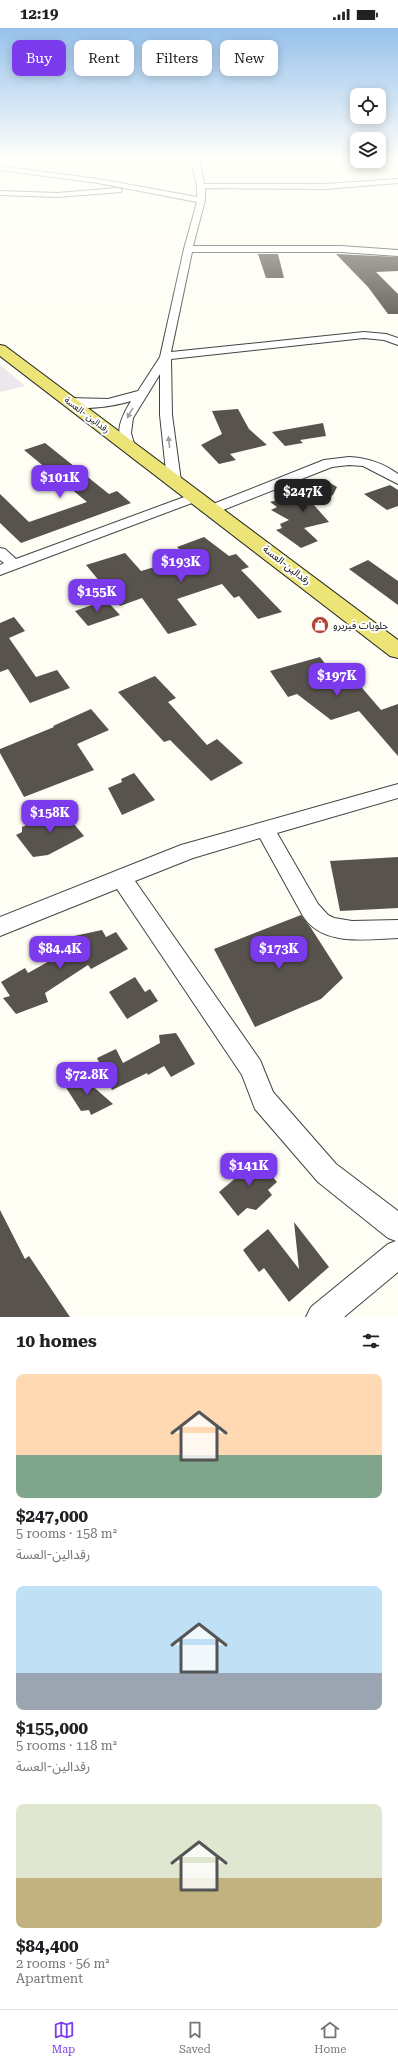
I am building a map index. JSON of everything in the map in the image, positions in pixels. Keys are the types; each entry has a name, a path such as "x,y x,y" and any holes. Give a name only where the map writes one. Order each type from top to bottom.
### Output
{"main road":[{"name":"رقدالين -العسة","path":"0,349 174,481"},
{"name":"رقدالين-العسة","path":"174,481 213,509 398,651"}],"street":[{"path":"174,481 166,415 165,356 188,248 196,218"},
{"path":"188,248 341,249 398,253"},
{"path":"165,356 364,335 386,337 398,342"},
{"path":"129,447 125,424 127,418 165,356"},
{"path":"70,402 102,404 130,399 143,393"},
{"path":"213,509 288,479 336,462 362,460 373,464 398,480"},
{"path":"0,552 7,567 195,497"},
{"path":"0,927 188,851 398,792"},
{"path":"265,829 278,854 302,892 307,904 318,919 330,925 348,929 398,929"},
{"path":"121,878 251,1068 264,1100 327,1173 398,1228"},
{"path":"321,1317 398,1254"}],"shaded area":[{"path":"0,365 25,386 0,392"}],"building":[{"path":"258,254 278,254 284,278 266,278"},
{"path":"336,254 398,257 398,271 376,272 398,294 398,314 388,314 368,287"},
{"path":"238,409 249,429 267,445 230,454 236,460 219,464 201,445 222,434 212,411"},
{"path":"323,423 326,436 300,440 303,443 285,446 272,432"},
{"path":"45,443 109,494 117,491 131,503 21,543 0,523 0,494 29,522 87,502 24,450"},
{"path":"327,481 337,487 333,495 313,504 329,522 304,528 318,541 301,548 276,530 282,528 280,524 289,520 271,510 277,507 270,502 294,495"},
{"path":"390,485 398,490 398,506 387,510 364,494"},
{"path":"204,537 229,556 236,554 249,567 241,570 282,612 258,619 239,596 234,598 222,584 177,599 197,625 168,634 142,598 120,606 86,565 125,553 141,571 188,557 177,547"},
{"path":"368,560 398,581 398,605 349,569"},
{"path":"106,600 120,615 88,626 75,611"},
{"path":"14,617 25,631 9,638 36,677 57,670 70,688 30,703 8,669 0,672 0,623"},
{"path":"320,657 343,687 357,682 381,710 398,704 398,756 359,711 331,720 297,694 288,697 270,671"},
{"path":"155,676 176,698 168,702 207,745 217,739 243,763 211,781 170,740 164,742 118,692"},
{"path":"91,709 109,730 77,744 94,770 24,797 0,753 0,749 54,727 53,726"},
{"path":"134,773 155,800 122,815 108,788 122,782 121,779"},
{"path":"64,808 76,822 74,824 84,836 48,855 33,857 16,835 22,832 22,827"},
{"path":"398,857 398,908 340,911 330,861"},
{"path":"301,915 343,978 321,999 255,1027 214,949"},
{"path":"102,930 106,937 116,932 128,949 91,969 88,965 45,993 48,1002 16,1014 3,998 10,996 1,982 25,968 28,973 80,944 74,936"},
{"path":"135,977 145,992 150,989 158,1001 127,1019 109,992"},
{"path":"176,1033 195,1064 171,1077 164,1066 148,1075 147,1073 112,1090 97,1058 116,1049 123,1063 160,1043 159,1035"},
{"path":"81,1076 113,1104 91,1115 89,1110 81,1111 65,1086"},
{"path":"254,1155 277,1182 268,1190 272,1195 256,1210 247,1208 238,1216 219,1192 244,1171 240,1167"},
{"path":"0,1210 25,1259 29,1256 70,1317 0,1317"},
{"path":"294,1222 329,1267 289,1302 264,1268 259,1272 243,1250 268,1229 299,1269"}],"place":[{"name":"حلويات فيريرو","path":"320,625"}]}
